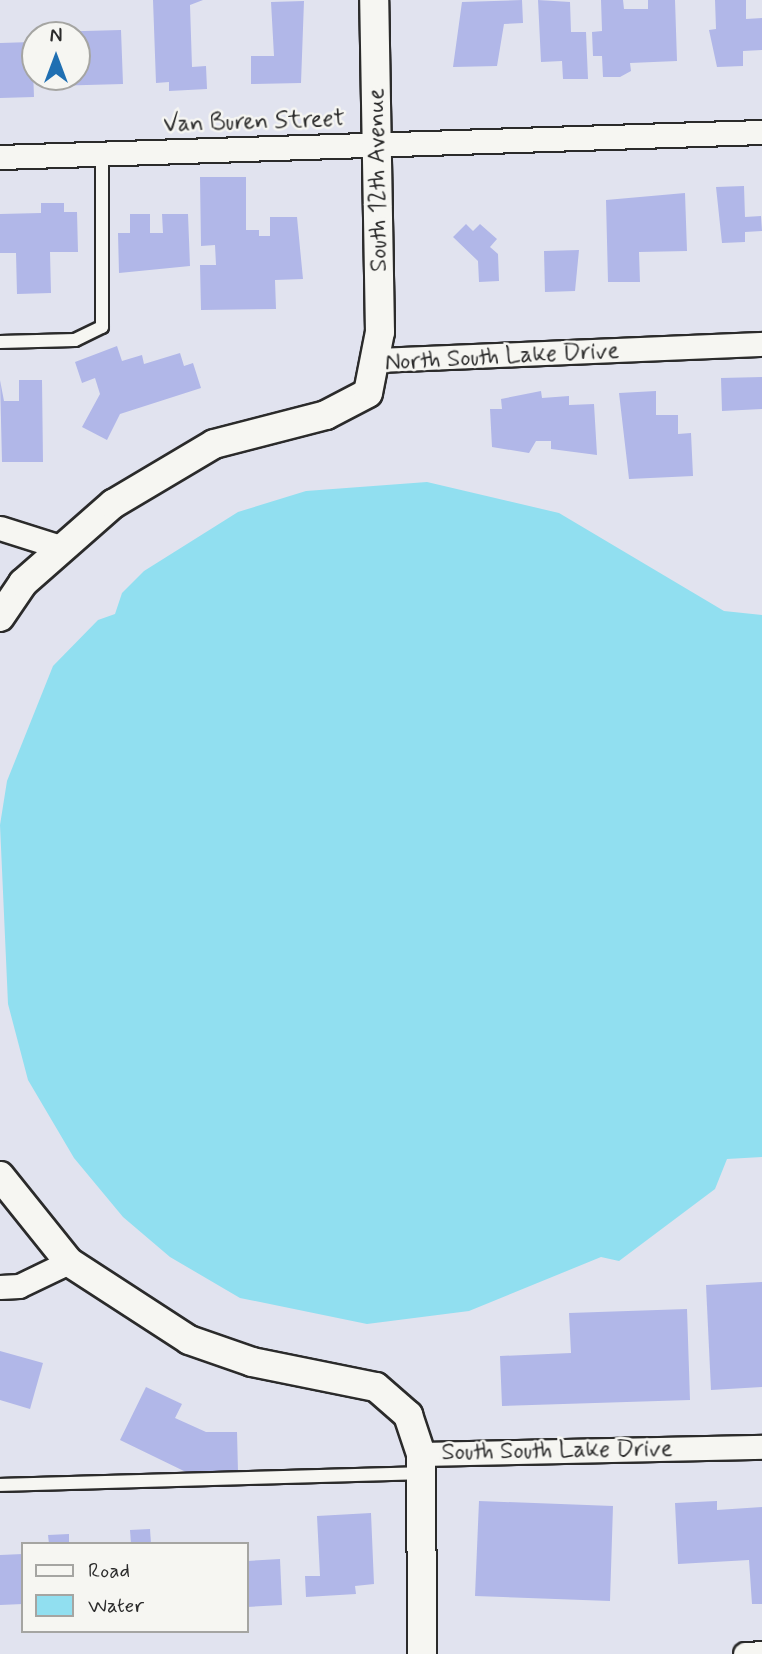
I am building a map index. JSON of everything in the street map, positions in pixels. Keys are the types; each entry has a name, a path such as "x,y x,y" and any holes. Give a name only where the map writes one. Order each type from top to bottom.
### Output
{"street":[{"name":"South 12th Avenue","path":"374,0 379,144 377,360"},
{"name":"Van Buren Street","path":"0,157 762,132"},
{"name":"North South Lake Drive","path":"0,617 60,547 113,504 214,444 326,415 368,393 377,360 762,344"},
{"path":"0,528 60,547"},
{"name":"South South Lake Drive","path":"0,1176 69,1262 189,1340 252,1362 376,1387 408,1415 421,1463 762,1447"},
{"path":"0,1287 19,1286 69,1262"},
{"path":"421,1463 422,1654"},
{"path":"745,1654 762,1653"}],"lane":[{"path":"0,342 75,340 102,327 102,153"},
{"path":"0,1485 421,1463"}],"water":[{"path":"427,482 559,513 724,611 762,615 762,1157 727,1159 715,1189 619,1261 601,1257 469,1311 367,1324 240,1298 170,1257 123,1217 74,1158 28,1080 8,1004 0,825 7,781 53,666 98,620 115,614 122,593 144,571 238,512 306,491"}],"building":[{"path":"153,0 203,0 190,5 192,67 206,66 207,89 169,91 169,82 156,83"},
{"path":"522,0 523,23 504,24 497,66 453,67 462,2"},
{"path":"538,0 570,2 571,32 586,32 588,79 563,79 562,61 541,62"},
{"path":"601,0 623,0 624,9 648,9 648,0 675,0 677,61 630,63 631,71 620,77 603,77 602,56 593,56 592,32 602,31"},
{"path":"715,0 746,0 746,19 762,18 762,50 743,51 743,66 717,67 709,30 716,29"},
{"path":"304,1 301,83 251,84 251,56 274,56 271,2"},
{"path":"121,30 123,84 91,85 91,31"},
{"path":"21,42 21,91 34,91 34,97 0,98 0,43"},
{"path":"200,177 246,177 246,230 259,230 259,236 270,236 270,217 297,217 303,279 275,280 276,309 201,310 200,265 216,265 215,245 201,246"},
{"path":"744,186 745,217 761,216 762,231 745,232 745,242 722,243 716,187"},
{"path":"685,193 687,251 639,252 640,282 608,282 606,200"},
{"path":"41,203 64,203 64,212 77,212 78,252 50,252 51,293 17,294 16,253 0,253 0,214 41,213"},
{"path":"130,214 150,214 150,233 163,233 162,214 188,214 190,266 119,273 118,233 130,233"},
{"path":"466,224 473,231 480,224 497,239 490,247 498,254 499,281 479,282 478,261 453,237"},
{"path":"579,250 575,291 545,292 544,251"},
{"path":"117,346 122,361 142,355 144,364 180,353 184,366 193,363 201,388 120,414 107,440 82,427 100,394 95,378 82,383 75,362"},
{"path":"762,377 762,409 722,411 721,378"},
{"path":"0,380 4,401 19,401 19,380 42,380 43,462 2,462"},
{"path":"541,391 542,398 569,396 569,405 594,404 597,455 551,449 551,441 536,441 529,453 492,447 490,409 502,409 501,399"},
{"path":"656,391 656,415 678,415 678,434 691,433 693,476 629,479 619,393"},
{"path":"762,1282 762,1387 711,1390 706,1285"},
{"path":"687,1309 690,1400 502,1406 500,1356 571,1353 569,1313"},
{"path":"0,1351 43,1363 30,1409 0,1400"},
{"path":"146,1387 182,1404 175,1418 206,1432 237,1432 238,1472 188,1473 120,1440"},
{"path":"479,1501 613,1506 610,1601 475,1596"},
{"path":"717,1501 717,1510 762,1507 762,1604 752,1604 749,1560 678,1564 675,1503"},
{"path":"371,1513 374,1584 355,1586 356,1594 306,1597 305,1576 320,1576 317,1516"},
{"path":"150,1529 151,1542 131,1542 130,1530"},
{"path":"69,1534 69,1542 49,1542 48,1535"},
{"path":"21,1554 21,1604 0,1605 0,1555"},
{"path":"280,1559 282,1605 248,1607 248,1561"}]}
